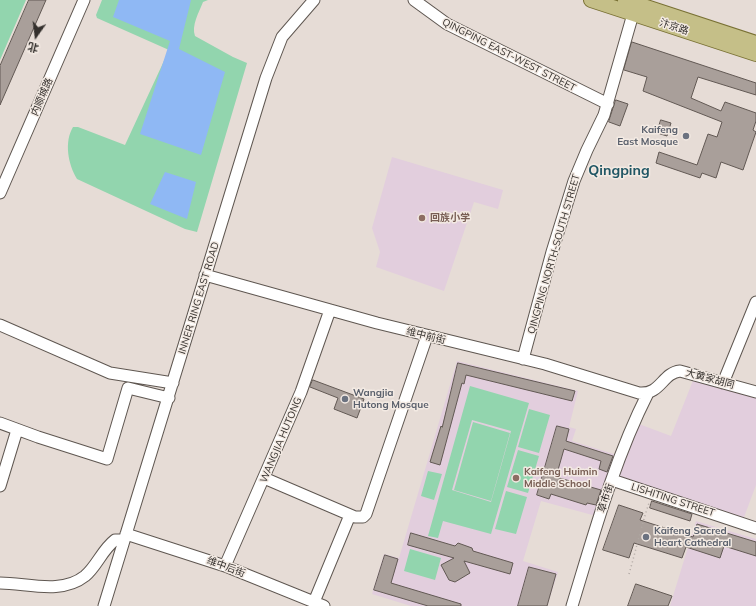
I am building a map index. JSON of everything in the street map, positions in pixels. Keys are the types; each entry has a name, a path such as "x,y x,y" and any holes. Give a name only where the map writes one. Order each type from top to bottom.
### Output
{"main road":[{"name":"汴京路","path":"591,0 633,14 755,43"},
{"name":"汴京路","path":"625,0 755,43"}],"street":[{"name":"内顺城路","path":"0,193 84,0"},
{"name":"INNER RING EAST ROAD","path":"106,605 125,537 205,275 275,52 282,38 314,0"},
{"name":"QINGPING EAST-WEST STREET","path":"414,0 447,24 608,104"},
{"name":"QINGPING NORTH-SOUTH STREET","path":"523,359 552,252 574,181 608,104 633,14"},
{"name":"维中前街","path":"205,275 427,336 523,359 639,393 648,393"},
{"path":"723,383 756,302"},
{"name":"WANGJIA HUTONG","path":"225,566 301,392 330,310"},
{"path":"0,326 110,373 173,383"},
{"path":"264,478 358,518 366,514 427,336"},
{"name":"大黄家胡同","path":"648,393 656,390 676,372 690,374 756,392"},
{"path":"0,423 17,430 107,459 128,388 168,398"},
{"name":"草市街","path":"572,606 612,480 632,424 648,393"},
{"path":"0,486 17,430"},
{"name":"LISHITING STREET","path":"612,480 756,528"},
{"path":"319,604 350,515"},
{"path":"0,583 44,587 64,586 85,575 115,540 125,537"},
{"name":"维中后街","path":"125,537 225,566 319,604"}],"path":[{"path":"629,574 638,544 638,537 652,493"}],"shaded area":[{"name":"回族小学","path":"392,157 503,190 498,209 474,202 444,291 376,267 380,252 372,228"},
{"name":"Kaifeng Huimin Middle School","path":"457,361 578,391 569,427 576,429 572,441 617,455 596,516 541,501 523,561 558,572 547,606 411,606 372,594 384,554 399,558"},
{"path":"694,378 756,395 756,485 743,520 618,478 639,424 671,436"},
{"path":"696,521 756,539 756,606 670,606"}],"green space":[{"path":"0,0 26,0 0,60"},
{"path":"102,0 208,0 203,2 196,19 194,28 195,36 247,63 197,232 185,229 77,179 71,167 68,146 70,133 73,127 78,127 125,145 169,50 97,18 96,15"},
{"path":"470,386 529,403 491,534 443,521 438,538 428,536","holes":["472,420 511,431 491,502 452,490"]},
{"path":"529,409 550,415 539,453 518,447"},
{"path":"473,422 510,433 491,501 454,490"},
{"path":"518,450 539,456 528,493 507,487"},
{"path":"428,471 442,474 434,500 421,496"},
{"path":"506,491 527,497 516,534 495,529"},
{"path":"410,549 441,558 435,580 404,571"}],"water":[{"path":"119,0 191,0 179,49 225,72 201,155 140,134 170,41 113,17"},
{"path":"165,172 196,182 187,219 150,204"}],"building":[{"path":"29,0 46,0 0,105 0,66"},
{"path":"632,42 756,83 756,95 698,77 691,98 721,111 725,102 756,113 756,121 753,130 756,132 743,170 721,162 716,178 702,173 700,178 656,163 659,152 697,165 708,134 717,137 722,122 643,91 647,77 624,70"},
{"path":"616,100 628,104 620,126 609,122"},
{"path":"661,120 671,123 667,136 657,133"},
{"path":"458,363 575,391 572,401 466,375 464,384 462,383 440,465 430,462 441,426 442,427"},
{"path":"313,380 364,399 357,418 334,409 338,398 310,387"},
{"path":"557,426 569,429 566,441 613,456 607,472 599,469 601,461 564,449 556,477 601,490 596,505 587,503 586,505 551,494 549,499 537,495"},
{"path":"652,501 692,514 690,521 650,508"},
{"path":"619,505 643,513 640,520 693,537 697,524 756,542 756,556 724,546 720,558 686,547 682,558 634,543 629,558 603,550"},
{"path":"411,533 455,546 458,543 472,548 473,551 513,563 510,574 464,561 470,573 455,582 449,580 441,565 454,558 408,545"},
{"path":"385,555 398,559 391,583 461,604 461,606 428,606 374,590"},
{"path":"529,567 556,574 547,606 518,606"},
{"path":"636,584 672,596 668,606 628,606"}],"place":[{"name":"Kaifeng East Mosque","path":"686,136"},
{"name":"回族小学","path":"422,218"},
{"name":"Wangjia Hutong Mosque","path":"345,399"},
{"name":"Kaifeng Huimin Middle School","path":"516,478"},
{"name":"Kaifeng Sacred Heart Cathedral","path":"646,537"}],"district":[{"name":"Qingping","path":"619,171"}]}
